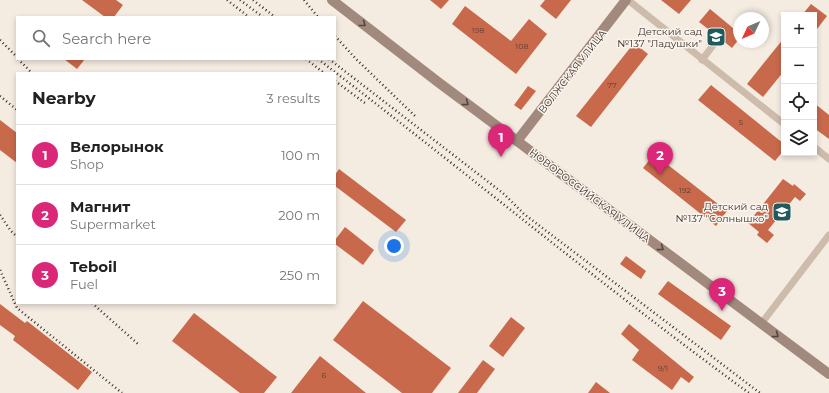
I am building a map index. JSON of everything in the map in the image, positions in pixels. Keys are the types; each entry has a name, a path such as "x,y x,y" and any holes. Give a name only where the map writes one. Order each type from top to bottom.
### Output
{"main road":[{"name":"НОВОРОССИЙСКАЯ УЛИЦА","path":"332,0 517,141 829,374"},
{"name":"ВОЛЖСКАЯ УЛИЦА","path":"517,141 627,0"}],"street":[{"path":"627,0 781,122"},
{"path":"702,60 717,40"},
{"path":"817,150 829,159"},
{"path":"761,324 829,235"}],"building":[{"path":"82,0 116,0 123,5 115,16 104,16"},
{"path":"430,0 449,0 441,9"},
{"path":"545,0 571,0 556,19 540,6"},
{"path":"661,0 691,0 679,14"},
{"path":"811,4 827,16 817,29 817,12 804,12"},
{"path":"465,6 511,41 529,19 547,34 516,74 452,24"},
{"path":"710,9 733,28 733,47 732,48 722,40 720,36 716,35 699,22"},
{"path":"781,42 781,75 763,97 747,84"},
{"path":"634,43 648,54 591,127 576,116"},
{"path":"65,60 84,60 77,69"},
{"path":"711,85 781,142 781,154 775,161 698,100"},
{"path":"528,86 536,91 521,110 514,105"},
{"path":"817,105 829,115 829,139 817,130"},
{"path":"0,120 16,132 16,162 0,150"},
{"path":"654,154 727,211 716,226 643,168"},
{"path":"339,169 406,220 396,232 336,187 336,174"},
{"path":"783,179 793,186 794,184 806,194 800,201 795,197 768,230 774,235 767,243 757,235 759,232 748,223"},
{"path":"345,227 374,250 363,265 336,245 336,239"},
{"path":"626,256 646,271 641,279 620,264"},
{"path":"668,281 731,326 721,340 658,294"},
{"path":"363,301 451,368 432,393 402,393 333,340"},
{"path":"0,304 25,323 27,321 92,372 78,390 13,340 15,336 0,325"},
{"path":"194,313 277,377 264,393 240,393 172,341"},
{"path":"511,317 525,328 503,357 489,346"},
{"path":"629,324 694,377 689,383 681,377 672,390 632,360 639,350 621,334"},
{"path":"320,356 366,393 291,393"},
{"path":"483,360 495,369 477,393 458,393"},
{"path":"596,382 610,393 588,393"}],"railway":[{"path":"227,0 248,16"},
{"path":"240,0 262,16"},
{"path":"253,0 274,16"},
{"path":"304,0 317,16"},
{"path":"336,37 356,59 415,116"},
{"path":"0,40 16,56"},
{"path":"19,60 31,72"},
{"path":"307,60 323,72"},
{"path":"319,60 335,72"},
{"path":"330,60 504,194 524,214 760,393"},
{"path":"336,73 640,311 749,393"},
{"path":"336,82 365,103"},
{"path":"0,96 16,109"},
{"path":"0,215 16,236"},
{"path":"0,270 17,308 122,393"},
{"path":"93,304 138,344"}],"place":[{"name":"Детский сад №137 \"Ладушки\"","path":"716,37"},
{"name":"Велорынок","path":"501,157"},
{"name":"Магнит","path":"660,175"},
{"name":"Детский сад №137 \"Солнышко\"","path":"782,212"},
{"name":"Teboil","path":"722,311"}]}
